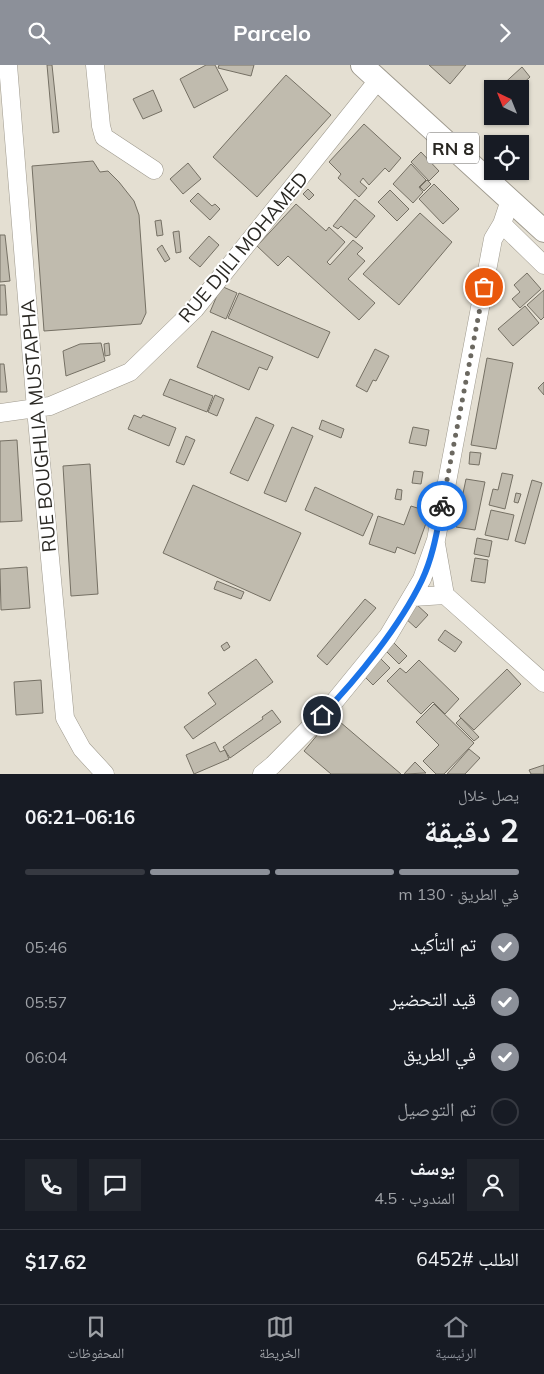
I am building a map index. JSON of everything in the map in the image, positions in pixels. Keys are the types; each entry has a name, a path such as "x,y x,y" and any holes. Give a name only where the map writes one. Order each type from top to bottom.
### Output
{"main road":[{"name":"RN 8","path":"370,72 544,231"}],"street":[{"name":"RUE BOUGHLIA MUSTAPHA","path":"8,65 64,718 82,749 105,774"},
{"path":"96,65 101,126 104,137 154,170"},
{"name":"RUE DJILI MOHAMED","path":"0,413 50,406 130,372 195,309 370,72"},
{"path":"262,774 330,707 388,636 422,579 436,540 493,239 502,223 510,199"},
{"path":"502,223 544,265"},
{"path":"436,540 445,595 544,683"},
{"path":"413,597 445,595"}],"building":[{"path":"47,65 52,65 59,132 53,133"},
{"path":"206,65 215,65 228,90 194,108 180,79"},
{"path":"219,65 254,65 251,76 218,68"},
{"path":"429,65 466,65 450,84"},
{"path":"522,67 530,77 527,80 508,80"},
{"path":"286,75 331,115 257,197 213,157"},
{"path":"153,90 162,111 143,119 133,99"},
{"path":"364,124 401,158 389,172 385,168 369,185 363,178 360,182 367,188 359,197 338,178 341,174 329,162"},
{"path":"421,152 439,171 429,181 411,162"},
{"path":"93,161 100,172 108,171 119,182 134,201 139,215 146,313 141,324 44,331 32,166"},
{"path":"188,163 201,179 183,194 170,179"},
{"path":"411,164 426,180 419,187 423,192 413,203 393,184"},
{"path":"427,180 431,184 424,191 420,187"},
{"path":"434,184 459,209 443,224 419,199"},
{"path":"308,189 314,195 309,200 303,194"},
{"path":"390,190 409,209 397,221 378,202"},
{"path":"198,193 212,206 215,204 220,209 210,220 190,201"},
{"path":"355,199 375,216 356,238 341,226 338,229 333,226"},
{"path":"296,204 326,231 329,227 345,242 327,262 330,265 353,240 363,248 357,254 365,261 348,279 375,303 359,320 288,256 278,266 257,246"},
{"path":"420,213 452,242 399,305 363,274"},
{"path":"161,220 163,235 157,236 155,221"},
{"path":"179,231 181,252 176,253 173,232"},
{"path":"0,235 5,235 10,281 0,282"},
{"path":"209,236 219,245 200,267 189,258"},
{"path":"162,245 170,259 165,262 157,249"},
{"path":"527,273 541,289 520,308 512,299 520,292 514,285"},
{"path":"0,285 5,285 7,315 0,315"},
{"path":"221,286 237,293 226,319 210,312"},
{"path":"544,290 544,317 541,320 527,305"},
{"path":"239,293 330,332 318,358 228,318"},
{"path":"525,306 539,323 513,346 498,329"},
{"path":"212,331 273,357 267,370 259,367 249,390 197,367"},
{"path":"101,343 105,361 66,376 63,351 80,344"},
{"path":"109,343 110,355 105,356 104,344"},
{"path":"375,349 389,356 376,381 373,380 367,392 356,386"},
{"path":"487,358 513,363 496,449 471,445"},
{"path":"0,364 4,364 7,392 0,392"},
{"path":"170,379 213,396 207,412 163,395"},
{"path":"544,382 544,395 538,388"},
{"path":"215,395 224,399 217,416 208,412"},
{"path":"134,415 141,418 143,415 176,428 169,446 128,429"},
{"path":"256,417 274,425 248,481 230,473"},
{"path":"322,420 344,429 341,438 319,429"},
{"path":"292,427 313,436 286,502 264,493"},
{"path":"413,427 429,430 426,446 409,443"},
{"path":"186,436 195,440 184,465 176,462"},
{"path":"17,440 22,521 0,522 0,441"},
{"path":"470,452 481,453 479,465 469,464"},
{"path":"90,464 98,594 71,596 63,466"},
{"path":"414,471 423,472 421,484 412,483"},
{"path":"502,473 513,475 505,509 489,505 493,489 498,490"},
{"path":"466,479 485,482 475,530 456,527"},
{"path":"532,480 542,483 525,544 515,541"},
{"path":"193,485 301,533 270,601 163,553"},
{"path":"315,487 373,514 363,536 305,510"},
{"path":"397,489 402,490 401,500 395,499"},
{"path":"516,493 521,494 518,503 514,502"},
{"path":"411,506 430,512 415,554 397,547 395,553 369,544 378,516 404,525"},
{"path":"491,510 514,515 508,540 485,535"},
{"path":"477,538 492,541 489,557 474,554"},
{"path":"475,558 488,560 485,583 471,581"},
{"path":"27,567 30,608 1,610 0,569"},
{"path":"217,581 244,592 241,599 214,589"},
{"path":"365,599 376,608 327,665 317,656"},
{"path":"416,604 428,615 416,628 404,617"},
{"path":"445,630 462,642 455,652 438,640"},
{"path":"227,642 230,647 224,651 221,646"},
{"path":"393,642 407,656 399,664 385,650"},
{"path":"379,657 390,668 373,685 362,674"},
{"path":"256,659 273,682 193,739 184,727 216,704 208,693"},
{"path":"419,660 459,699 445,714 433,702 421,714 387,681 400,668 406,673"},
{"path":"507,669 521,684 474,730 459,716"},
{"path":"41,680 43,713 16,715 14,682"},
{"path":"434,704 474,743 444,774 436,774 423,761 439,745 416,722"},
{"path":"272,710 281,722 230,758 223,747 263,719 262,717"},
{"path":"333,716 401,774 331,774 304,751"},
{"path":"461,718 479,737 474,741 456,723"},
{"path":"215,742 220,752 225,750 229,759 194,774 186,755"},
{"path":"469,749 480,758 465,774 447,774"},
{"path":"415,762 426,773 404,774"},
{"path":"544,765 544,774 531,774 529,770"}],"way so far":[{"path":"442,506 484,287"}],"route":[{"path":"322,715 388,636 413,597 422,579 436,540 442,506"}]}
